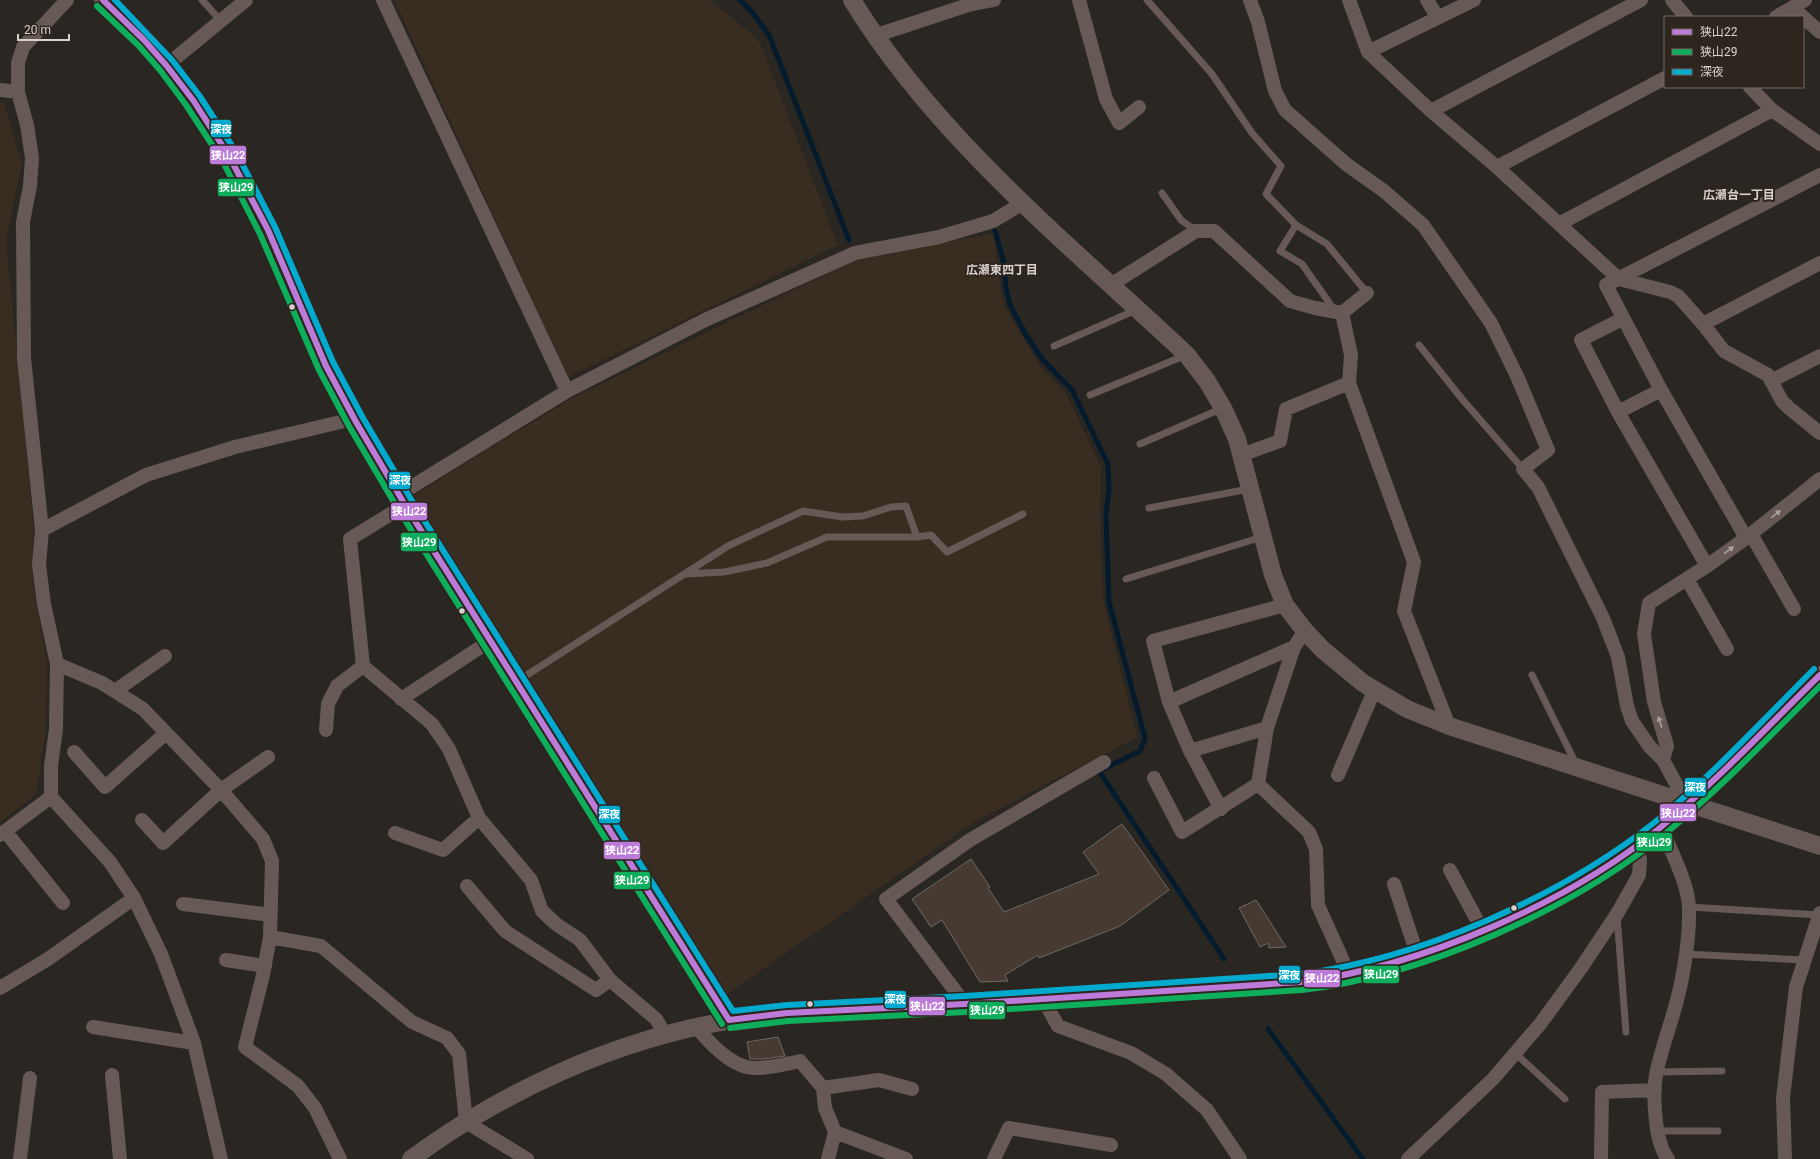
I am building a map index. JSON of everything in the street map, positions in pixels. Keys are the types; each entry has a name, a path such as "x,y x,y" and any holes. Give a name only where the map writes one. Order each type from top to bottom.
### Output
{"street":[{"path":"67,0 23,47 18,63 18,92 27,125 32,158 30,186 23,222 24,358 42,530 39,565 44,604 57,664 56,729 51,766 52,797 110,862 134,898 161,954 194,1044 221,1159"},
{"path":"103,0 134,29 167,66 213,131 260,214 317,347 353,418 490,641 729,1020"},
{"path":"167,66 246,0"},
{"path":"383,0 567,391"},
{"path":"852,0 874,36 948,128 1023,203 1187,355 1207,381 1223,408 1237,439 1273,575 1286,605 1305,631 1339,664 1374,691 1407,709 1449,726 1820,846"},
{"path":"874,36 968,5 994,0"},
{"path":"1079,0 1106,99 1119,123 1139,107"},
{"path":"1250,0 1258,22 1275,91 1285,110 1346,164 1384,191 1423,225 1491,323 1517,376 1548,450 1523,469 1538,487 1603,618 1618,657 1627,706 1632,721 1650,747 1663,760 1687,804"},
{"path":"1349,0 1368,52 1431,111 1497,167 1619,279 1670,292 1678,296 1703,324 1724,351 1768,375 1782,401 1820,433"},
{"path":"1428,0 1438,18"},
{"path":"1368,52 1474,0"},
{"path":"1431,111 1641,0"},
{"path":"1672,0 1685,16"},
{"path":"1778,16 1799,4 1820,32"},
{"path":"1497,167 1664,79"},
{"path":"1751,88 1772,110 1820,144"},
{"path":"0,90 18,92"},
{"path":"1559,224 1772,110"},
{"path":"1794,609 1748,536 1661,390 1622,319 1606,286 1820,175"},
{"path":"665,1034 656,1019 610,980 580,940 556,924 542,911 531,880 479,818 449,749 432,724 363,666 350,539 402,500 567,391 705,320 855,253 939,237 993,221 1023,203"},
{"path":"1112,284 1196,231 1214,230 1290,301 1315,308 1338,312 1367,293"},
{"path":"1703,324 1820,263"},
{"path":"1338,312 1351,355 1349,383 1414,562 1404,611 1449,726"},
{"path":"1622,319 1582,340 1618,412 1707,566"},
{"path":"1771,381 1820,356"},
{"path":"1241,455 1280,441 1286,409 1349,383"},
{"path":"1618,412 1661,390"},
{"path":"42,530 146,474 235,447 353,418"},
{"path":"1663,760 1667,746 1654,702 1644,634 1649,603 1707,566 1748,536 1820,479"},
{"path":"1687,579 1727,649"},
{"path":"1221,809 1190,751 1170,702 1153,641 1286,605"},
{"path":"1154,778 1182,832 1221,809 1258,784 1267,728 1294,647 1305,631"},
{"path":"401,699 490,641"},
{"path":"1170,702 1294,647"},
{"path":"115,692 165,656"},
{"path":"57,664 102,683 142,709 221,790 263,839 272,861 270,937 265,966 245,1047 298,1086 315,1108 340,1159"},
{"path":"326,730 328,704 337,686 363,666"},
{"path":"411,1159 466,1122 523,1091 574,1066 617,1049 665,1034 729,1020 787,1013 1043,1000 1272,985 1349,974 1417,954 1482,931 1557,896 1602,870 1637,845 1687,804 1817,683"},
{"path":"1338,775 1374,691"},
{"path":"1190,751 1267,728"},
{"path":"74,752 106,787 166,733"},
{"path":"142,820 163,842 221,790 268,757"},
{"path":"965,1004 886,899 970,840 1104,762"},
{"path":"1258,784 1309,832 1316,849 1318,905 1349,974"},
{"path":"52,797 3,833 63,903"},
{"path":"395,833 443,850 479,818"},
{"path":"1660,827 1686,891 1689,907 1685,954 1678,999 1656,1072 1656,1131 1668,1159"},
{"path":"1408,1159 1493,1079 1541,1023 1577,974 1617,914 1639,875 1640,859 1637,845"},
{"path":"1450,870 1482,931"},
{"path":"1394,884 1417,954"},
{"path":"466,886 505,930 596,990 610,980"},
{"path":"0,988 48,959 134,898"},
{"path":"183,904 271,915"},
{"path":"1785,1159 1782,1122 1783,1098 1796,987 1803,960 1820,914"},
{"path":"270,937 321,946 412,1022 447,1038 459,1054 466,1122"},
{"path":"226,960 265,966"},
{"path":"1043,1000 1058,1026 1131,1053 1166,1074 1206,1110 1240,1159"},
{"path":"93,1027 194,1044"},
{"path":"696,1027 713,1046 740,1065 753,1068 800,1061 823,1088 825,1108 835,1132 828,1159"},
{"path":"112,1075 120,1159"},
{"path":"20,1159 30,1078"},
{"path":"823,1088 879,1080 912,1089"},
{"path":"1601,1159 1602,1092 1655,1090"},
{"path":"466,1122 527,1159"},
{"path":"994,1159 1009,1128 1111,1145"},
{"path":"835,1132 906,1159"}],"lane":[{"path":"202,0 221,21"},
{"path":"1146,0 1212,74 1252,133 1281,166 1266,194 1296,225 1327,244 1367,293"},
{"path":"1162,193 1181,220 1196,231"},
{"path":"1296,225 1280,251 1302,264 1338,312"},
{"path":"1054,346 1138,309"},
{"path":"1419,345 1462,399 1523,469"},
{"path":"1090,395 1187,355"},
{"path":"1140,444 1223,408"},
{"path":"1149,508 1250,489"},
{"path":"516,682 728,546 803,511 842,517 863,516 892,507 906,506 916,537"},
{"path":"685,574 724,572 767,563 827,537 916,537 931,535 947,552 1022,514"},
{"path":"1126,579 1263,537"},
{"path":"1532,676 1577,768"},
{"path":"1689,907 1820,914"},
{"path":"1617,914 1626,1032"},
{"path":"1685,954 1803,960"},
{"path":"1515,1053 1565,1099"},
{"path":"1656,1072 1722,1071"},
{"path":"1656,1131 1718,1131"}],"shaded area":[{"path":"394,0 710,0 759,40 838,245 568,377"},
{"path":"0,102 4,103 22,165 6,239 34,534 32,579 47,662 46,731 36,794 0,823"},
{"path":"994,233 1000,288 1005,307 1040,366 1065,392 1101,466 1100,516 1103,600 1137,737 974,822 727,994 409,498 572,398 853,261"}],"building":[{"path":"1122,824 1169,890 1120,926 1039,958 1038,955 1005,975 1008,981 980,982 942,920 931,927 912,899 971,859 990,887 988,888 1004,912 1099,874 1083,852"},
{"path":"1256,900 1286,947 1269,948 1268,943 1260,947 1239,908"},
{"path":"778,1037 785,1056 750,1059 747,1042"}],"waterway":[{"path":"740,0 752,12 769,35 849,240"},
{"path":"995,231 1004,263 1006,288 1010,305 1026,335 1043,360 1072,390 1108,464 1109,489 1106,515 1109,602 1145,738 1140,751 1099,771 1224,959"},
{"path":"1268,1029 1363,1159"}],"transit line":[{"name":"狭山22","path":"103,0 144,40 166,65 193,100 229,156 268,230 326,366 356,422 405,505 729,1020"},
{"name":"深夜","path":"115,0 172,60 199,95 236,152 275,227 333,362 363,418 412,501 733,1011 787,1005 965,996 1300,974 1346,966 1393,954 1440,939 1533,899 1576,875 1617,849 1655,822 1697,786 1814,669"},
{"name":"狭山29","path":"97,6 138,45 160,70 186,105 222,160 260,234 319,370 349,426 398,509 722,1024"},
{"name":"狭山22","path":"729,1020 787,1013 965,1004 1301,982 1347,974 1395,962 1443,946 1491,927 1538,905 1583,881 1624,855 1661,827 1703,791 1820,675"},
{"name":"狭山29","path":"730,1028 788,1021 966,1012 1302,990 1348,982 1396,970 1445,954 1494,935 1541,913 1586,888 1628,861 1666,833 1706,798 1820,686"}],"district":[{"name":"広瀬台一丁目","path":"1739,195"},
{"name":"広瀬東四丁目","path":"1002,270"}]}
